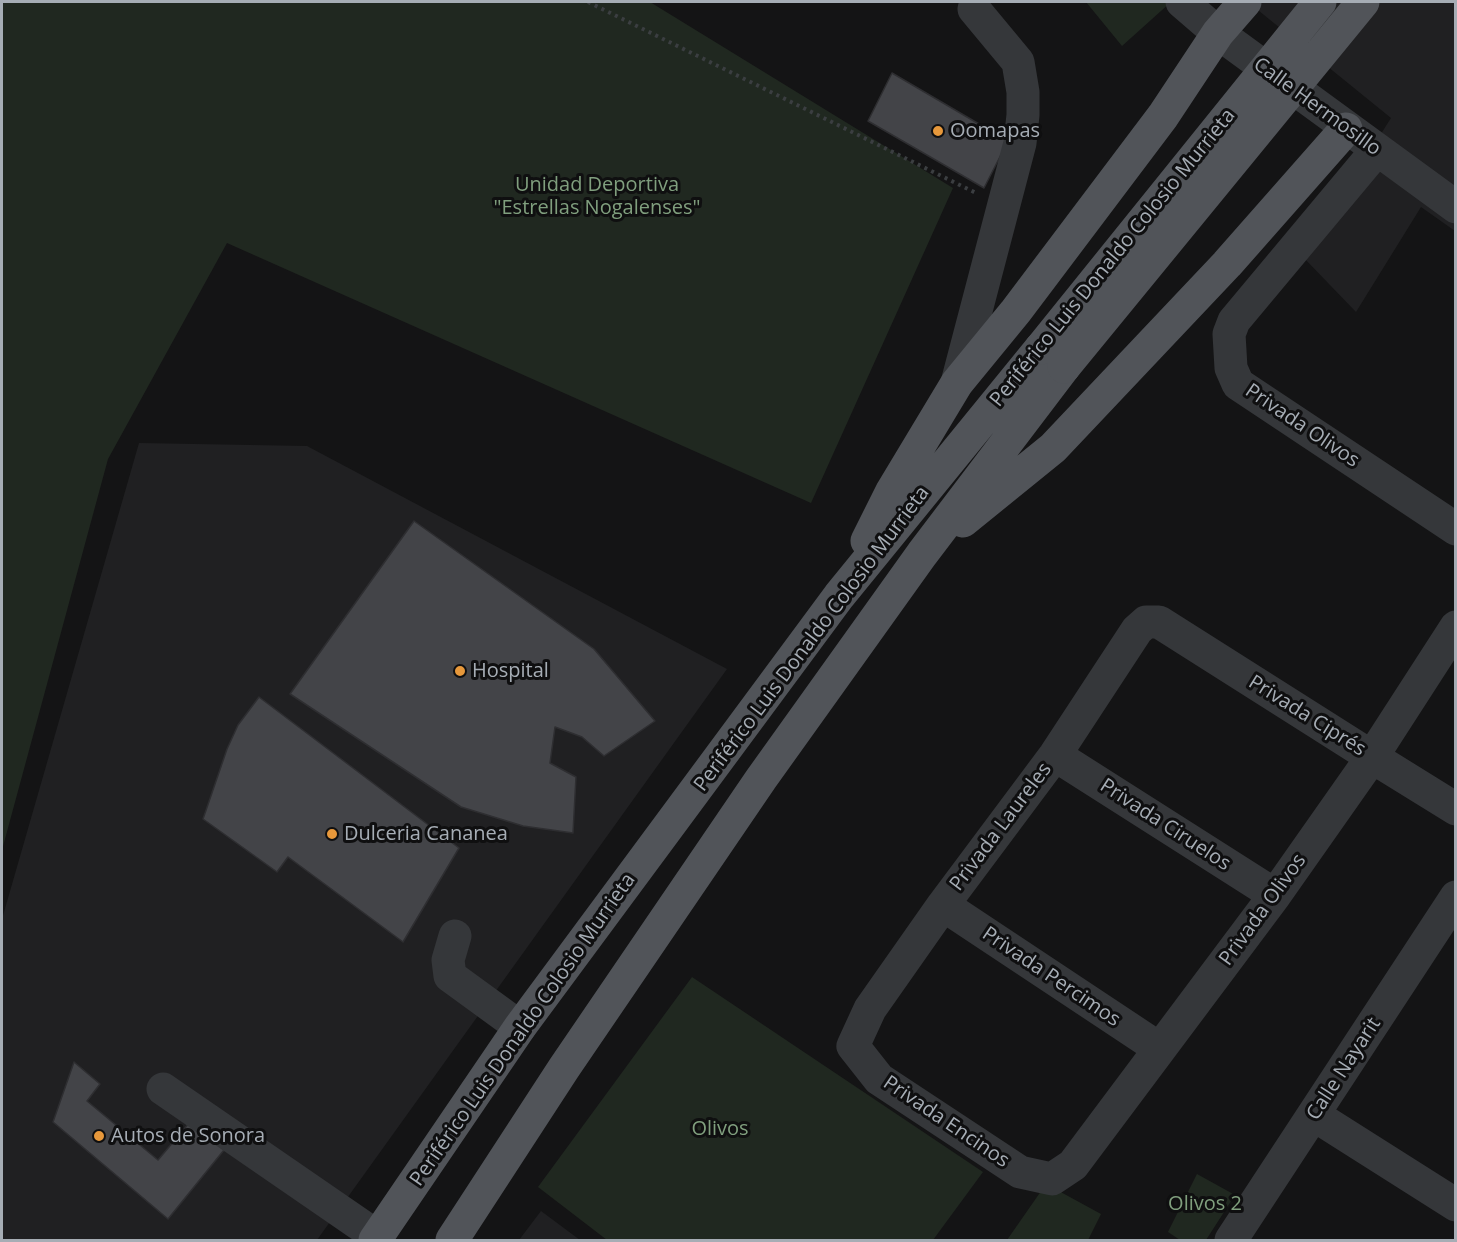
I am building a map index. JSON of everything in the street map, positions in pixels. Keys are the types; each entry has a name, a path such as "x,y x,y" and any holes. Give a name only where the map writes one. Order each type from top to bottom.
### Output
{"main road":[{"path":"839,596 892,491 957,382 1016,310 1163,116 1218,33 1245,2"},
{"name":"Periférico Luis Donaldo Colosio Murrieta","path":"452,1240 564,1068 761,779 922,554 1053,358 1320,2"},
{"name":"Periférico Luis Donaldo Colosio Murrieta","path":"376,1239 520,1028 839,596 1053,358 1363,2"},
{"path":"922,554 1053,448 1227,264 1346,129"}],"street":[{"name":"Calle Hermosillo","path":"1182,2 1218,33 1455,207"},
{"path":"957,382 1020,143 1023,92 1018,62 974,9"},
{"name":"Privada Olivos","path":"1376,151 1234,321 1229,334 1231,368 1238,384 1455,529"},
{"name":"Privada Laureles","path":"853,1046 870,1009 943,905 1055,755 1137,630 1146,622 1159,622"},
{"name":"Privada Ciprés","path":"1159,622 1455,809"},
{"name":"Privada Olivos","path":"1052,1179 1073,1165 1275,895 1372,758 1455,627"},
{"name":"Privada Ciruelos","path":"1055,755 1275,895"},
{"name":"Calle Nayarit","path":"1231,1240 1455,897"},
{"name":"Privada Percimos","path":"943,905 1160,1049"},
{"path":"455,936 448,960 450,976 520,1028"},
{"name":"Privada Encinos","path":"853,1046 879,1079 1020,1172 1052,1179"},
{"path":"163,1089 376,1239"},
{"path":"1314,1115 1455,1205"}],"path":[{"path":"588,2 1003,206"}],"shaded area":[{"path":"1248,2 1455,2 1455,231 1421,207 1356,312 1303,257 1391,118"},
{"path":"139,443 307,446 727,669 317,1240 2,1240 2,919"},
{"path":"541,1211 580,1240 519,1240"}],"green space":[{"name":"Unidad Deportiva \"Estrellas Nogalenses\"","path":"2,2 650,2 953,188 811,503 227,243 108,459 2,850"},
{"path":"1086,2 1171,2 1122,46"},
{"name":"Olivos","path":"692,977 983,1172 933,1240 607,1240 538,1187"},
{"name":"Olivos 2","path":"1197,1174 1235,1195 1206,1240 1180,1240 1168,1232"},
{"path":"1046,1184 1101,1214 1088,1240 1007,1240"}],"building":[{"name":"Oomapas","path":"892,73 1008,141 984,188 868,121"},
{"name":"Hospital","path":"414,521 594,649 655,721 604,756 582,737 555,727 550,763 576,777 573,833 523,826 461,807 290,694"},
{"name":"Dulceria Cananea","path":"259,697 459,848 403,942 288,857 277,872 203,819 227,749 238,725"},
{"name":"Autos de Sonora","path":"74,1062 100,1084 87,1101 158,1160 190,1122 224,1150 168,1219 53,1122"}],"place":[{"name":"Oomapas","path":"938,131"},
{"name":"Hospital","path":"460,671"},
{"name":"Dulceria Cananea","path":"332,834"},
{"name":"Autos de Sonora","path":"99,1136"}]}
